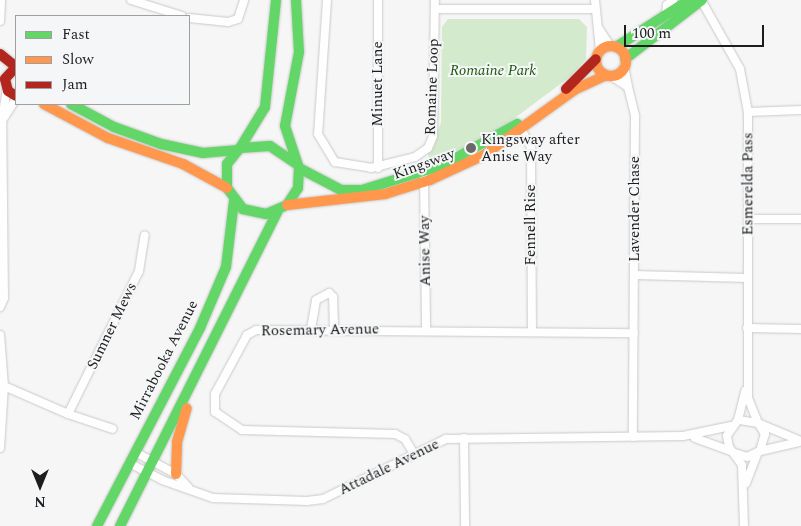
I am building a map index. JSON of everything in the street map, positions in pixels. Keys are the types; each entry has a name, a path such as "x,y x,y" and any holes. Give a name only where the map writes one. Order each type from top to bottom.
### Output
{"main road":[{"path":"276,0 275,39 265,107 227,164 227,188 234,201 254,213 282,208"},
{"path":"120,526 195,380 256,247 298,188 298,166 285,126 299,52 296,0"},
{"name":"Kingsway","path":"520,126 573,84 606,51 666,16 689,0"},
{"name":"Kingsway","path":"282,208 354,199 424,177 520,126 574,90 608,75 702,0"},
{"path":"606,51 625,62"},
{"path":"606,51 608,75"},
{"path":"0,54 10,69 7,88 15,96"},
{"path":"46,105 108,138 183,164 227,188"},
{"path":"74,105 114,127 161,144 202,153 270,146 298,166"},
{"name":"Kingsway","path":"298,166 320,182 351,190 424,177"},
{"name":"Mirrabooka Avenue","path":"97,526 200,328 226,267 234,201"},
{"path":"176,474 177,442 195,380"}],"street":[{"path":"0,20 1,0"},
{"path":"130,0 179,15"},
{"path":"190,18 228,22 238,19 244,0"},
{"name":"Romaine Loop","path":"328,0 318,134 335,162 378,168 415,157 428,148 432,136 435,0"},
{"name":"Minuet Lane","path":"378,0 378,168"},
{"path":"595,0 593,9 596,25 606,51"},
{"path":"666,16 667,5 673,0"},
{"name":"Esmerelda Pass","path":"702,0 740,68 748,112 748,398 758,423"},
{"path":"435,9 593,9"},
{"name":"Lavender Chase","path":"625,62 634,116 633,437"},
{"path":"608,75 628,87"},
{"path":"0,307 4,298 2,120 7,88"},
{"path":"2,120 15,99"},
{"path":"748,112 801,110"},
{"name":"Fennell Rise","path":"520,126 531,148 532,330"},
{"name":"Anise Way","path":"424,177 426,329"},
{"path":"748,219 801,220"},
{"name":"Sumner Mews","path":"68,414 139,271 145,235"},
{"path":"635,275 747,278"},
{"path":"312,329 316,300 329,293 333,297 334,329"},
{"path":"747,328 801,329"},
{"name":"Rosemary Avenue","path":"414,454 405,439 395,434 248,432 223,421 215,412 215,394 247,335 256,330 426,329 634,333"},
{"path":"0,335 4,386 0,448"},
{"name":"Esmerelda Pass","path":"738,420 748,379"},
{"path":"4,386 68,414 113,429"},
{"path":"744,526 745,487 742,465 727,442 731,426 738,420 758,423 801,441"},
{"path":"745,487 765,434 758,423"},
{"name":"Attadale Avenue","path":"129,463 147,474 188,487 213,498 323,499 446,439 683,436 731,426"},
{"name":"Attadale Avenue","path":"683,436 734,452"},
{"path":"464,438 465,526"},
{"path":"734,452 747,457 778,443 801,441"},
{"name":"Attadale Avenue","path":"135,452 176,474 188,487"}],"green space":[{"name":"Romaine Park","path":"448,19 579,19 587,27 586,59 571,76 492,135 429,163 428,153 441,123 442,27"}],"traffic: fast":[{"path":"240,148 265,107 276,0"},
{"path":"296,0 299,52 285,126 299,168 298,188 287,205 266,214 243,209 227,188 227,164 240,148 270,146 297,164"},
{"path":"616,47 689,0"},
{"path":"625,59 702,0"},
{"path":"73,105 114,127 161,144 203,153 236,150"},
{"path":"299,168 341,190 362,190 443,165 517,124"},
{"path":"97,526 200,328 226,267 234,201"},
{"path":"120,526 278,211"}],"traffic: slow":[{"path":"611,46 621,51 626,61 621,71 611,76 601,71 596,61 601,51 611,46"},
{"path":"287,205 385,194 430,180 484,155 574,90 606,75"},
{"path":"46,105 108,138 183,164 227,188"},
{"path":"176,474 177,442 187,408"}],"traffic: jam":[{"path":"0,54 15,66"},
{"path":"566,89 596,59"},
{"path":"15,68 5,79 8,91 15,95"}],"place":[{"name":"Kingsway after Anise Way","path":"471,148"}]}
